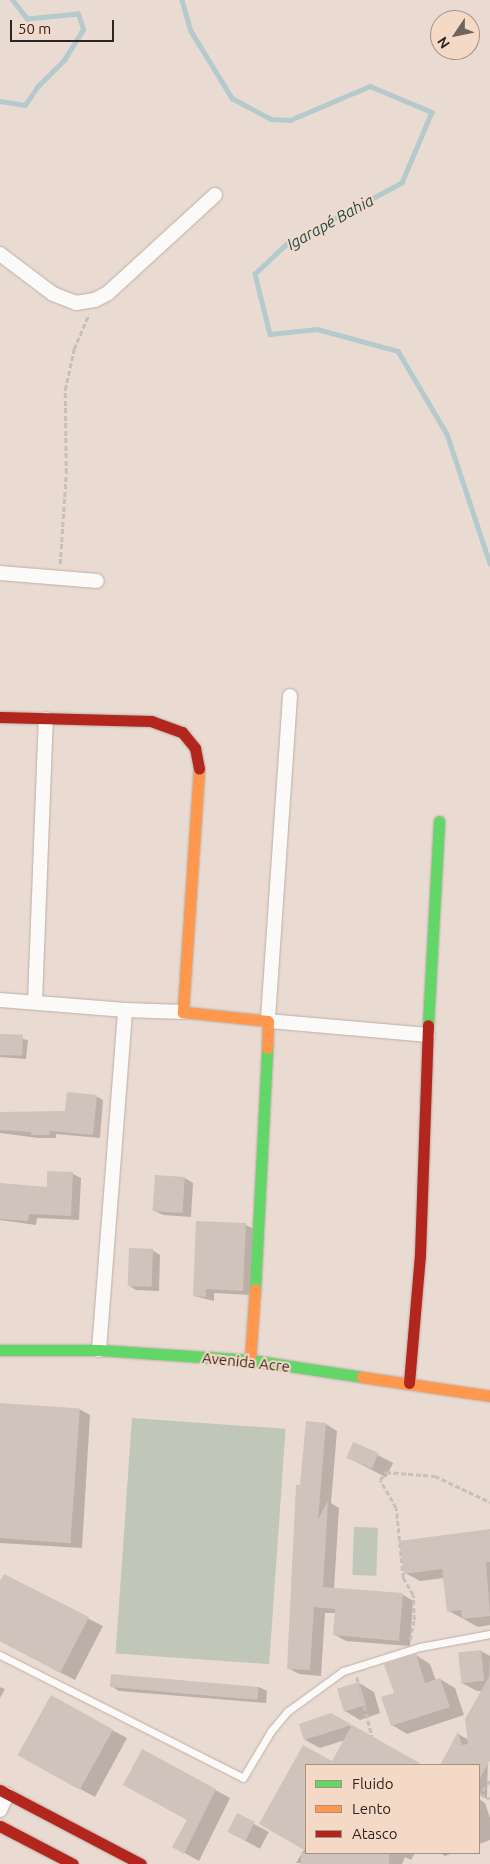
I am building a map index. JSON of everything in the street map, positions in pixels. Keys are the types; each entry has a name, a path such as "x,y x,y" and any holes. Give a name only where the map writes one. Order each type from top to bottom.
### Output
{"street":[{"path":"0,254 53,294 76,302 95,300 108,294 215,195"},
{"path":"0,573 59,576 97,581"},
{"path":"250,1360 265,1136 268,1021 290,696"},
{"path":"0,717 151,721 182,732 196,748 199,757 199,795 183,1012"},
{"path":"35,1001 46,719"},
{"path":"409,1383 420,1254 427,1035 439,821"},
{"path":"0,1000 35,1001 124,1010 183,1012 427,1035"},
{"path":"99,1350 124,1010"},
{"name":"Avenida Acre","path":"0,1350 99,1350 250,1360 490,1396"},
{"path":"0,1810 4,1792 141,1864"},
{"path":"0,1826 73,1864"}],"lane":[{"path":"0,1655 243,1778 271,1731 288,1711 343,1671 407,1651 490,1634"}],"path":[{"path":"59,576 66,473 64,390 74,349 95,300"},
{"path":"407,1651 414,1620 413,1595 403,1578 396,1508 380,1480 386,1472 435,1476 490,1502"},
{"path":"355,1667 372,1736"},
{"path":"489,1782 481,1794 490,1799"}],"shaded area":[{"path":"132,1418 286,1429 269,1664 116,1653"},
{"path":"354,1527 378,1528 376,1576 352,1575"}],"building":[{"path":"0,1034 23,1035 22,1056 0,1055"},
{"path":"67,1092 97,1095 93,1135 50,1131 50,1135 31,1135 31,1132 0,1130 0,1112 65,1111"},
{"path":"47,1171 73,1172 71,1216 29,1214 28,1221 0,1219 0,1183 47,1187"},
{"path":"155,1175 185,1177 182,1213 152,1211"},
{"path":"196,1221 246,1223 243,1291 206,1289 206,1297 193,1296"},
{"path":"129,1248 153,1249 152,1287 128,1286"},
{"path":"0,1403 80,1409 70,1543 0,1538"},
{"path":"306,1421 326,1423 318,1520 328,1500 323,1587 403,1593 399,1641 333,1635 335,1609 314,1607 310,1670 287,1669 296,1485 300,1485"},
{"path":"353,1442 379,1453 372,1469 346,1458"},
{"path":"490,1529 490,1562 486,1562 490,1616 462,1619 461,1610 447,1612 442,1569 404,1574 399,1541"},
{"path":"4,1574 89,1617 60,1673 0,1641 0,1581"},
{"path":"481,1650 484,1681 461,1683 458,1652"},
{"path":"416,1654 425,1683 440,1678 450,1707 391,1726 381,1697 394,1693 384,1664"},
{"path":"111,1674 258,1687 257,1700 110,1687"},
{"path":"490,1675 490,1760 480,1778 480,1764 441,1764 458,1732 462,1745 468,1744 465,1719"},
{"path":"359,1682 366,1705 344,1712 337,1689"},
{"path":"51,1695 113,1729 80,1790 18,1755"},
{"path":"331,1713 421,1764 305,1764 305,1850 259,1824 303,1745 332,1761 352,1725 304,1740 299,1724"},
{"path":"142,1749 216,1789 184,1854 172,1847 187,1820 123,1785"},
{"path":"237,1813 255,1822 245,1841 227,1832"},
{"path":"301,1853 389,1854 389,1864 301,1864"}],"waterway":[{"name":"Igarapé Bahia","path":"0,101 25,105 38,86 64,60 83,29 78,14 27,19 12,0"},
{"name":"Igarapé Bahia","path":"182,0 191,31 232,98 271,119 290,120 370,86 432,112 402,183 286,245 255,274 270,334 317,329 398,351 447,434 490,563"}],"traffic: fast":[{"path":"428,1025 439,821"},
{"path":"255,1289 267,1048"},
{"path":"0,1350 99,1350 250,1360 362,1377"}],"traffic: slow":[{"path":"199,769 183,1012 268,1021 267,1048"},
{"path":"250,1360 255,1289"},
{"path":"362,1377 490,1396"}],"traffic: jam":[{"path":"0,717 151,721 182,732 195,748 199,769"},
{"path":"409,1383 420,1254 428,1025"},
{"path":"0,1790 141,1864"},
{"path":"0,1826 73,1864"}]}
